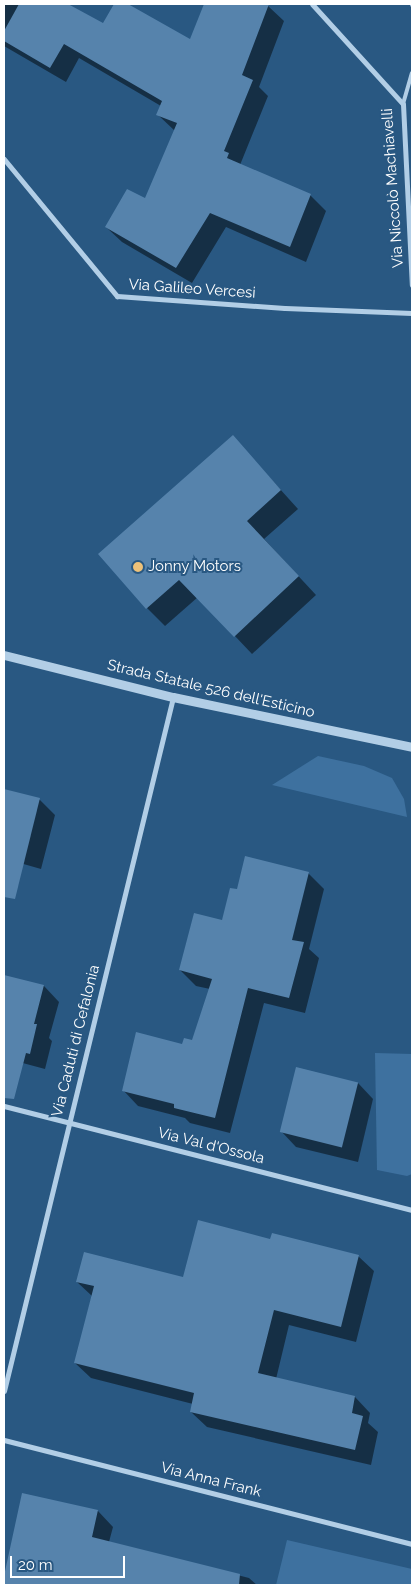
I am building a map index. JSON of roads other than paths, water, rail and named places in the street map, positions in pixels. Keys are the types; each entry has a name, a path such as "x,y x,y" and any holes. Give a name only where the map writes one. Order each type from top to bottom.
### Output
{"street":[{"name":"Via Niccolò Machiavelli","path":"312,4 403,104 412,285"},
{"name":"Via Galileo Vercesi","path":"4,159 117,296 285,308 412,313"},
{"name":"Strada Statale 526 dell'Esticino","path":"4,655 172,697 412,747"},
{"name":"Via Caduti di Cefalonia","path":"4,1391 172,697"},
{"name":"Via Val d'Ossola","path":"4,1106 412,1210"},
{"name":"Via Anna Frank","path":"4,1440 412,1544"}],"lane":[{"path":"403,104 412,73"}],"place":[{"name":"Jonny Motors","path":"138,567"}]}
